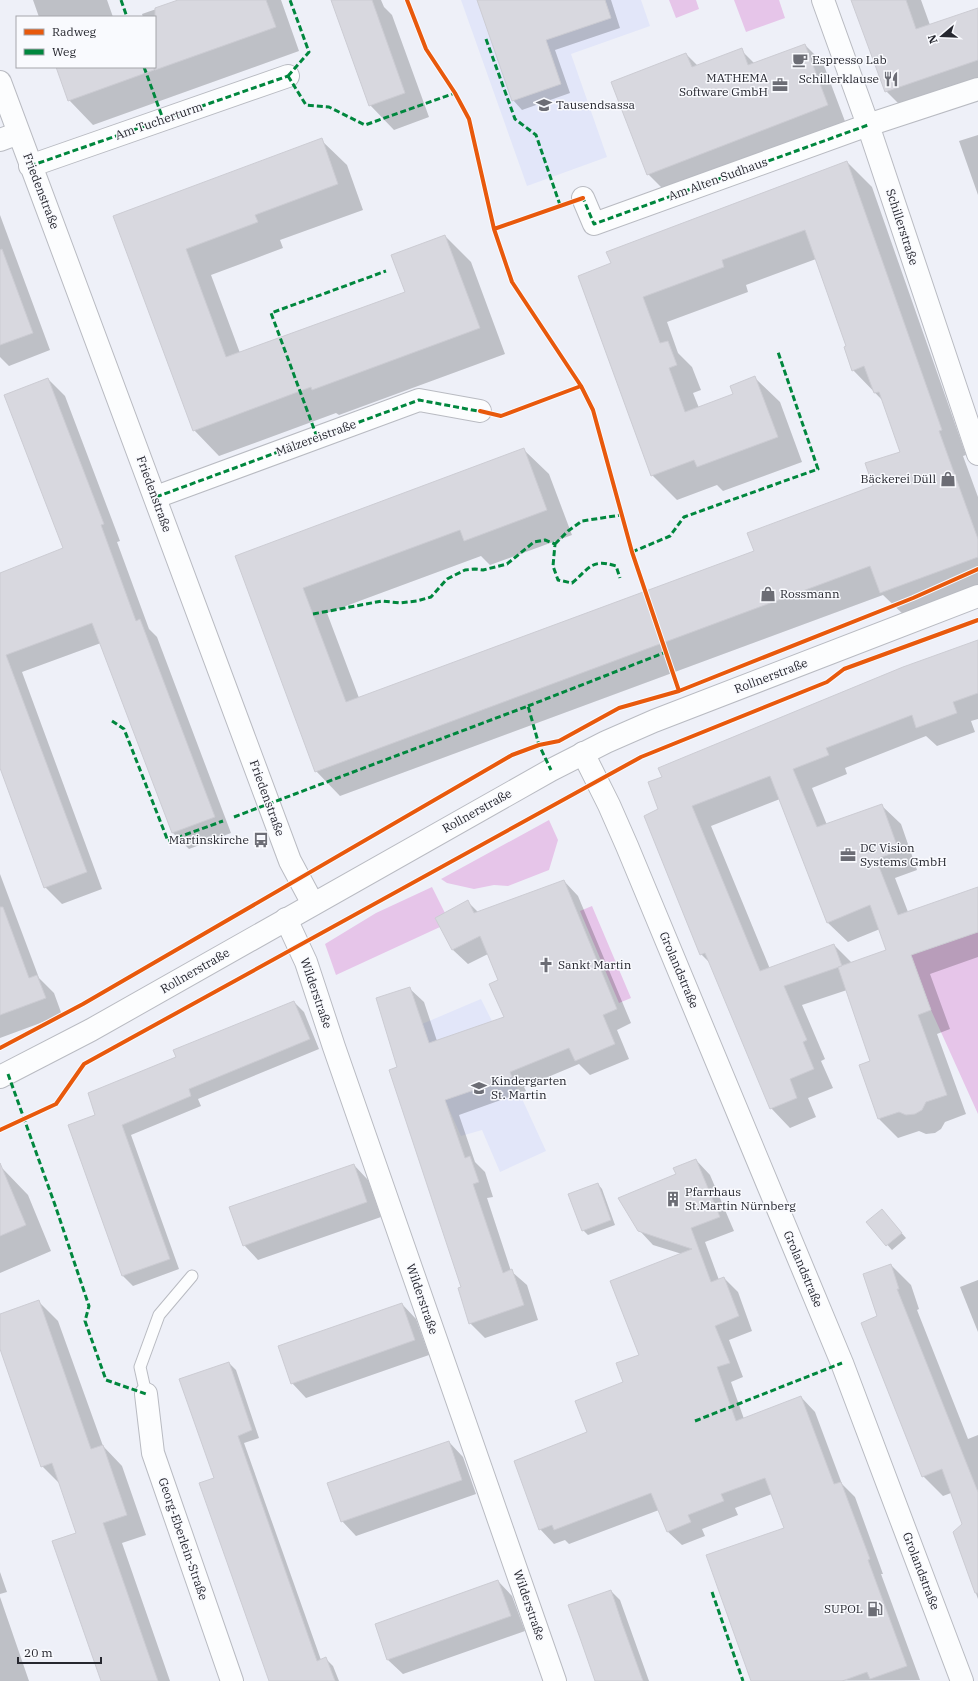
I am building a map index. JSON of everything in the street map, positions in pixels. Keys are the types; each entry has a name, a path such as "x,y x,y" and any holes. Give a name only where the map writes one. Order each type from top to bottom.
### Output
{"street":[{"name":"Schillerstraße","path":"823,0 868,125 978,454"},
{"name":"Am Tucherturm","path":"30,166 288,76"},
{"name":"Friedenstraße","path":"0,82 10,137 30,166 156,497 290,861 313,904"},
{"path":"868,125 978,89"},
{"name":"Am Alten Sudhaus","path":"583,198 594,224 868,125"},
{"name":"Mälzereistraße","path":"156,497 419,400 480,411"},
{"name":"Rollnerstraße","path":"0,1077 91,1030 583,753 654,721 978,596"},
{"name":"Grolandstraße","path":"583,753 618,825 829,1330 962,1681"},
{"name":"Wilderstraße","path":"286,919 306,962 334,1047 555,1681"},
{"name":"Georg-Eberlein-Straße","path":"146,1394 153,1453 232,1681"}],"lane":[{"path":"146,1394 140,1367 159,1315 192,1276"}],"shaded area":[{"name":"Tausendsassa","path":"461,0 641,0 650,26 571,54 607,157 527,186"},
{"path":"669,0 696,0 699,9 676,18"},
{"path":"734,0 779,0 785,18 746,32"},
{"path":"549,820 558,840 549,870 508,886 494,885 474,889 447,883 441,879"},
{"path":"432,887 445,913 435,918 440,927 336,975 325,944 376,913"},
{"path":"592,906 631,998 619,1003 580,911"},
{"path":"978,932 978,1114 931,1010 911,955"},
{"name":"Kindergarten St. Martin","path":"481,999 492,1021 512,1077 546,1151 500,1172 482,1130 461,1136 445,1100 422,1024"}],"building":[{"path":"178,0 266,0 276,27 155,70 155,8"},
{"path":"331,0 372,0 405,93 369,106"},
{"path":"477,0 605,0 611,18 546,40 561,84 512,101"},
{"path":"851,0 906,0 916,29 978,8 978,60 885,92"},
{"path":"805,44 828,105 647,175 611,82 686,53 692,67 742,48 748,65"},
{"path":"56,68 154,68 154,70 68,101"},
{"path":"322,138 338,184 255,215 258,222 186,249 226,357 405,292 391,255 445,235 480,328 312,390 311,387 193,431 113,216"},
{"path":"847,161 942,430 939,431 978,539 978,557 880,593 870,566 315,772 235,556 524,448 547,510 464,541 460,530 303,588 346,702 754,551 747,533 873,486 865,463 900,452 879,392 874,393 864,366 852,371 844,347 846,346 805,230 722,260 724,267 643,297 660,343 668,341 677,365 669,368 685,412 733,394 730,386 755,376 778,437 697,467 694,460 651,476 578,276 611,263 606,252"},
{"path":"2,249 33,333 0,345 0,250"},
{"path":"48,378 104,524 101,525 136,621 140,619 215,817 172,833 92,623 6,655 87,872 44,888 0,768 0,573 63,548 4,395"},
{"path":"978,640 978,693 953,702 957,713 916,728 912,715 826,748 829,755 793,769 817,827 882,804 899,851 876,859 898,915 978,887 978,932 911,955 931,1010 918,1015 947,1095 926,1102 922,1110 915,1114 906,1115 899,1112 878,1119 859,1065 870,1061 838,967 784,986 807,1040 803,1042 814,1069 790,1079 797,1098 770,1109 705,953 700,955 644,816 658,809 648,782 662,777 658,768 903,667","holes":["770,776 827,923 870,905 886,950 842,966 834,944 760,971 692,806"]},
{"path":"564,880 617,1009 603,1015 615,1044 575,1061 569,1048 510,1072 512,1077 445,1100 465,1158 470,1156 479,1182 473,1184 503,1273 512,1269 524,1305 469,1324 458,1288 461,1287 389,1070 397,1067 376,998 410,987 429,1043 504,1017 489,984 498,980 480,936 452,950 435,918 468,900 474,913"},
{"path":"0,907 3,907 29,978 37,975 46,998 0,1015"},
{"path":"294,1001 310,1039 189,1089 191,1096 122,1125 170,1259 122,1276 68,1125 95,1115 88,1093 176,1057 173,1050"},
{"path":"696,1159 720,1217 691,1228 711,1282 724,1277 739,1316 715,1326 730,1363 717,1367 736,1421 801,1396 834,1484 841,1482 870,1559 868,1560 907,1666 870,1679 867,1672 842,1681 751,1681 706,1555 784,1528 765,1478 721,1494 724,1501 688,1515 691,1522 667,1532 651,1493 554,1530 552,1525 539,1530 514,1461 587,1432 575,1401 623,1382 616,1363 639,1355 610,1281 692,1249 638,1231 618,1198 676,1174 673,1168"},
{"path":"0,1163 26,1225 0,1236"},
{"path":"354,1164 367,1202 243,1246 229,1207"},
{"path":"598,1183 611,1220 582,1231 568,1194"},
{"path":"882,1209 902,1233 886,1246 866,1222"},
{"path":"891,1264 899,1289 897,1289 978,1492 978,1593 975,1593 953,1532 962,1524 942,1469 922,1477 861,1323 877,1316 863,1274"},
{"path":"39,1300 91,1449 103,1445 127,1515 103,1523 158,1681 101,1681 52,1541 76,1533 52,1463 41,1467 0,1349 0,1314"},
{"path":"402,1303 415,1340 291,1384 278,1346"},
{"path":"229,1362 252,1430 238,1436 317,1661 326,1657 335,1681 269,1681 199,1483 214,1478 179,1379"},
{"path":"449,1441 462,1480 341,1522 327,1483"},
{"path":"498,1580 511,1616 387,1660 375,1624"},
{"path":"611,1590 643,1681 595,1681 568,1605"}],"marked path":[{"path":"121,0 127,16"},
{"path":"288,76 309,52 290,0"},
{"path":"486,39 515,119 536,135 560,205"},
{"path":"144,68 163,119"},
{"path":"288,76 306,105 329,107 365,125 455,93"},
{"path":"30,166 288,76"},
{"path":"581,199 583,198 594,224 868,125"},
{"path":"317,437 271,313 386,271"},
{"path":"632,552 670,536 684,517 818,469 778,352"},
{"path":"156,497 419,400 483,412"},
{"path":"555,544 568,531 582,521 621,515"},
{"path":"313,614 382,601 400,603 417,601 431,597 447,579 465,570 483,570 507,564 534,542 545,540 555,544 553,566 558,580 572,583 591,566 601,563 616,566 620,578"},
{"path":"528,706 666,652"},
{"path":"234,817 528,706 539,745 551,770"},
{"path":"112,721 124,729 168,841 223,821"},
{"path":"8,1074 89,1306 85,1321 106,1380 146,1394"},
{"path":"695,1421 842,1363"},
{"path":"712,1592 743,1681"}],"cycle path":[{"path":"407,0 426,49 455,93 469,119 494,229 512,282 581,386 593,410 632,552 679,691"},
{"path":"494,229 583,198"},
{"path":"480,411 501,416 581,386"},
{"path":"0,1048 83,1004 512,755 539,745 559,741 619,708 679,691 913,598 978,569"},
{"path":"0,1130 56,1104 84,1064 641,757 827,682 844,669 978,620"}],"place":[{"name":"Espresso Lab","path":"800,60"},
{"name":"Schillerklause","path":"891,79"},
{"name":"MATHEMA Software GmbH","path":"780,85"},
{"name":"Tausendsassa","path":"544,105"},
{"name":"Bäckerei Düll","path":"948,479"},
{"name":"Rossmann","path":"768,594"},
{"name":"Martinskirche","path":"261,840"},
{"name":"DC Vision Systems GmbH","path":"848,855"},
{"name":"Sankt Martin","path":"546,965"},
{"name":"Kindergarten St. Martin","path":"479,1088"},
{"name":"Pfarrhaus St.Martin Nürnberg","path":"673,1199"},
{"name":"SUPOL","path":"875,1609"}]}
